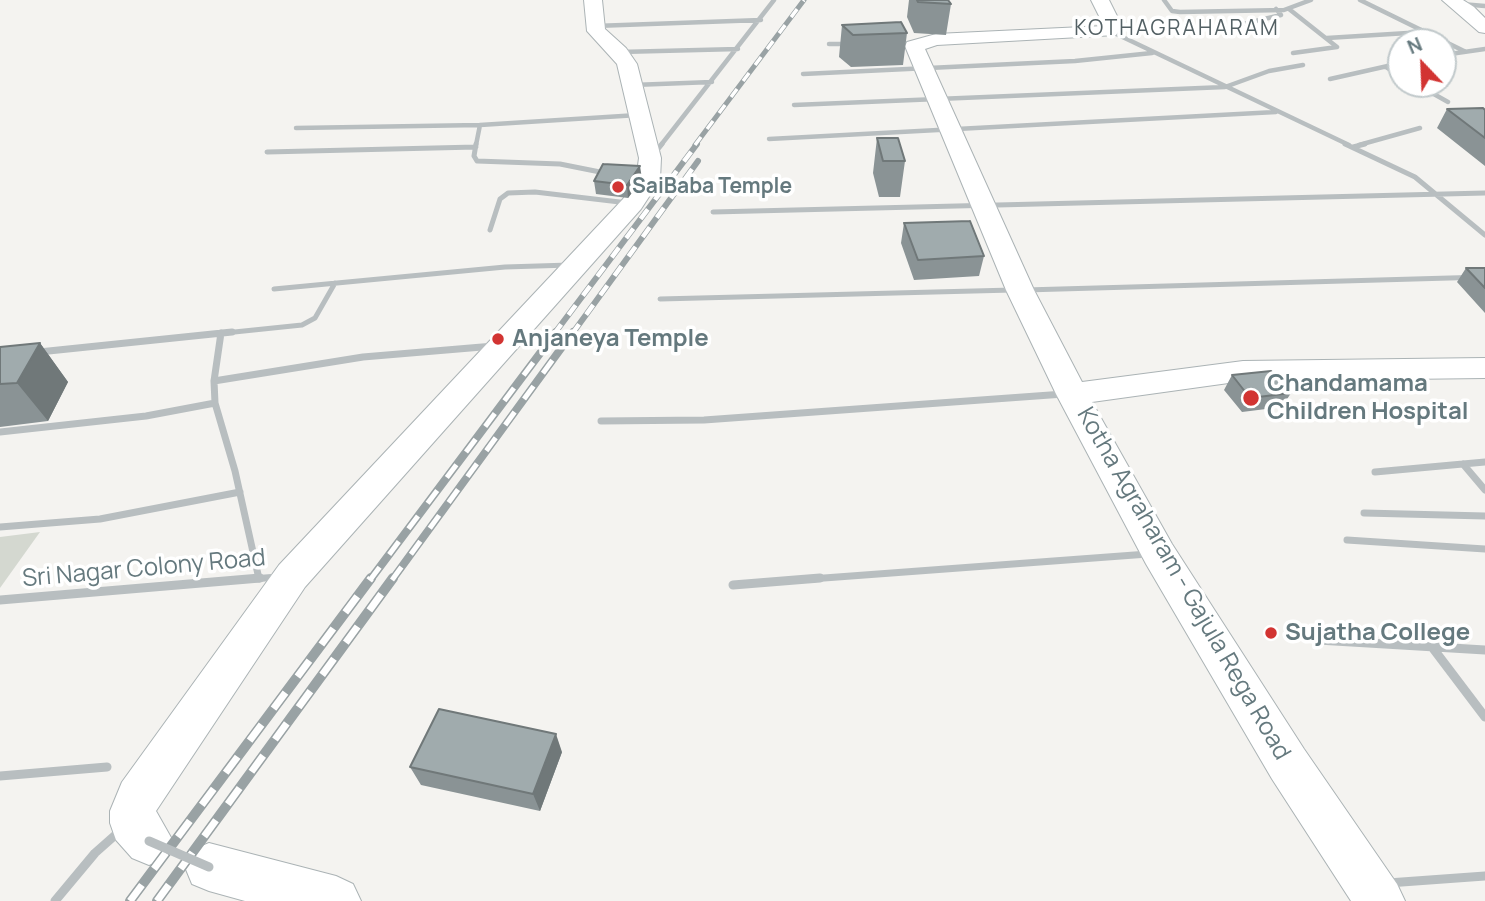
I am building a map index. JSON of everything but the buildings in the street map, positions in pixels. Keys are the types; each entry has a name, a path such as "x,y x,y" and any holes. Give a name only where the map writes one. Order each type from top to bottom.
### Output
{"street":[{"path":"336,901 209,867 141,832 133,811 138,799 292,576 575,265 643,178 774,0"},
{"path":"1100,0 1113,26 1110,31"},
{"path":"1164,0 1177,12 1289,9 1311,0"},
{"path":"1360,0 1417,28"},
{"path":"1454,2 1485,6"},
{"path":"1454,2 1485,28"},
{"path":"1235,26 1281,15 1276,9"},
{"path":"1289,9 1337,47 1293,52"},
{"path":"643,178 636,100 627,64 619,52 599,37 594,13 761,20"},
{"path":"916,52 936,40 1110,31 1399,169 1438,194 1485,235"},
{"path":"1327,38 1387,34"},
{"path":"829,44 853,44"},
{"path":"1457,48 1464,51"},
{"path":"1457,52 1485,48"},
{"path":"619,52 738,49"},
{"path":"803,74 916,52 1075,61 1153,52"},
{"name":"Kotha Agraharam - Gajula Rega Road","path":"916,52 1020,290 1072,394 1159,554 1288,764 1374,893"},
{"path":"794,105 1225,87 1262,73 1303,65"},
{"path":"1329,79 1385,67"},
{"path":"296,128 480,125 636,100 712,82"},
{"path":"1441,98 1448,102"},
{"path":"769,138 1276,112"},
{"path":"480,125 474,159 482,162 560,164 593,173 616,174"},
{"path":"1353,148 1419,128"},
{"path":"267,152 475,147"},
{"path":"490,230 499,199 508,193 643,178"},
{"path":"713,212 982,203 1485,193"},
{"path":"274,289 532,264 575,265"},
{"path":"660,299 1485,277"},
{"path":"28,353 310,323 335,283"},
{"path":"221,333 214,381 215,403 240,492 259,579"},
{"path":"214,381 376,356 503,346"},
{"path":"601,421 704,420 1072,394 1243,371 1485,368"},
{"path":"0,432 146,416 215,403"},
{"path":"1375,472 1485,462"},
{"path":"1463,464 1485,490"},
{"path":"0,527 100,519 240,492"},
{"path":"1364,513 1485,516"},
{"path":"1347,540 1485,549"},
{"path":"733,585 1159,554"},
{"name":"Sri Nagar Colony Road","path":"0,600 292,576"},
{"path":"1318,640 1485,650"},
{"path":"1432,647 1485,717"},
{"path":"0,776 107,767"},
{"path":"55,901 103,844 141,832"},
{"path":"1374,893 1485,876"}],"shaded area":[{"path":"40,532 0,588 0,537"}],"railway":[{"path":"695,145 804,0"},
{"path":"554,334 697,144"},
{"path":"572,334 698,161"},
{"path":"370,580 556,332"},
{"path":"392,580 573,332"},
{"path":"130,901 371,578"},
{"path":"157,901 393,578"}],"place":[{"name":"SaiBaba Temple","path":"618,187"},
{"name":"Anjaneya Temple","path":"498,339"},
{"name":"Chandamama Children Hospital","path":"1251,398"},
{"name":"Sujatha College","path":"1271,633"}],"district":[{"name":"KOTHAGRAHARAM","path":"1177,29"}]}
